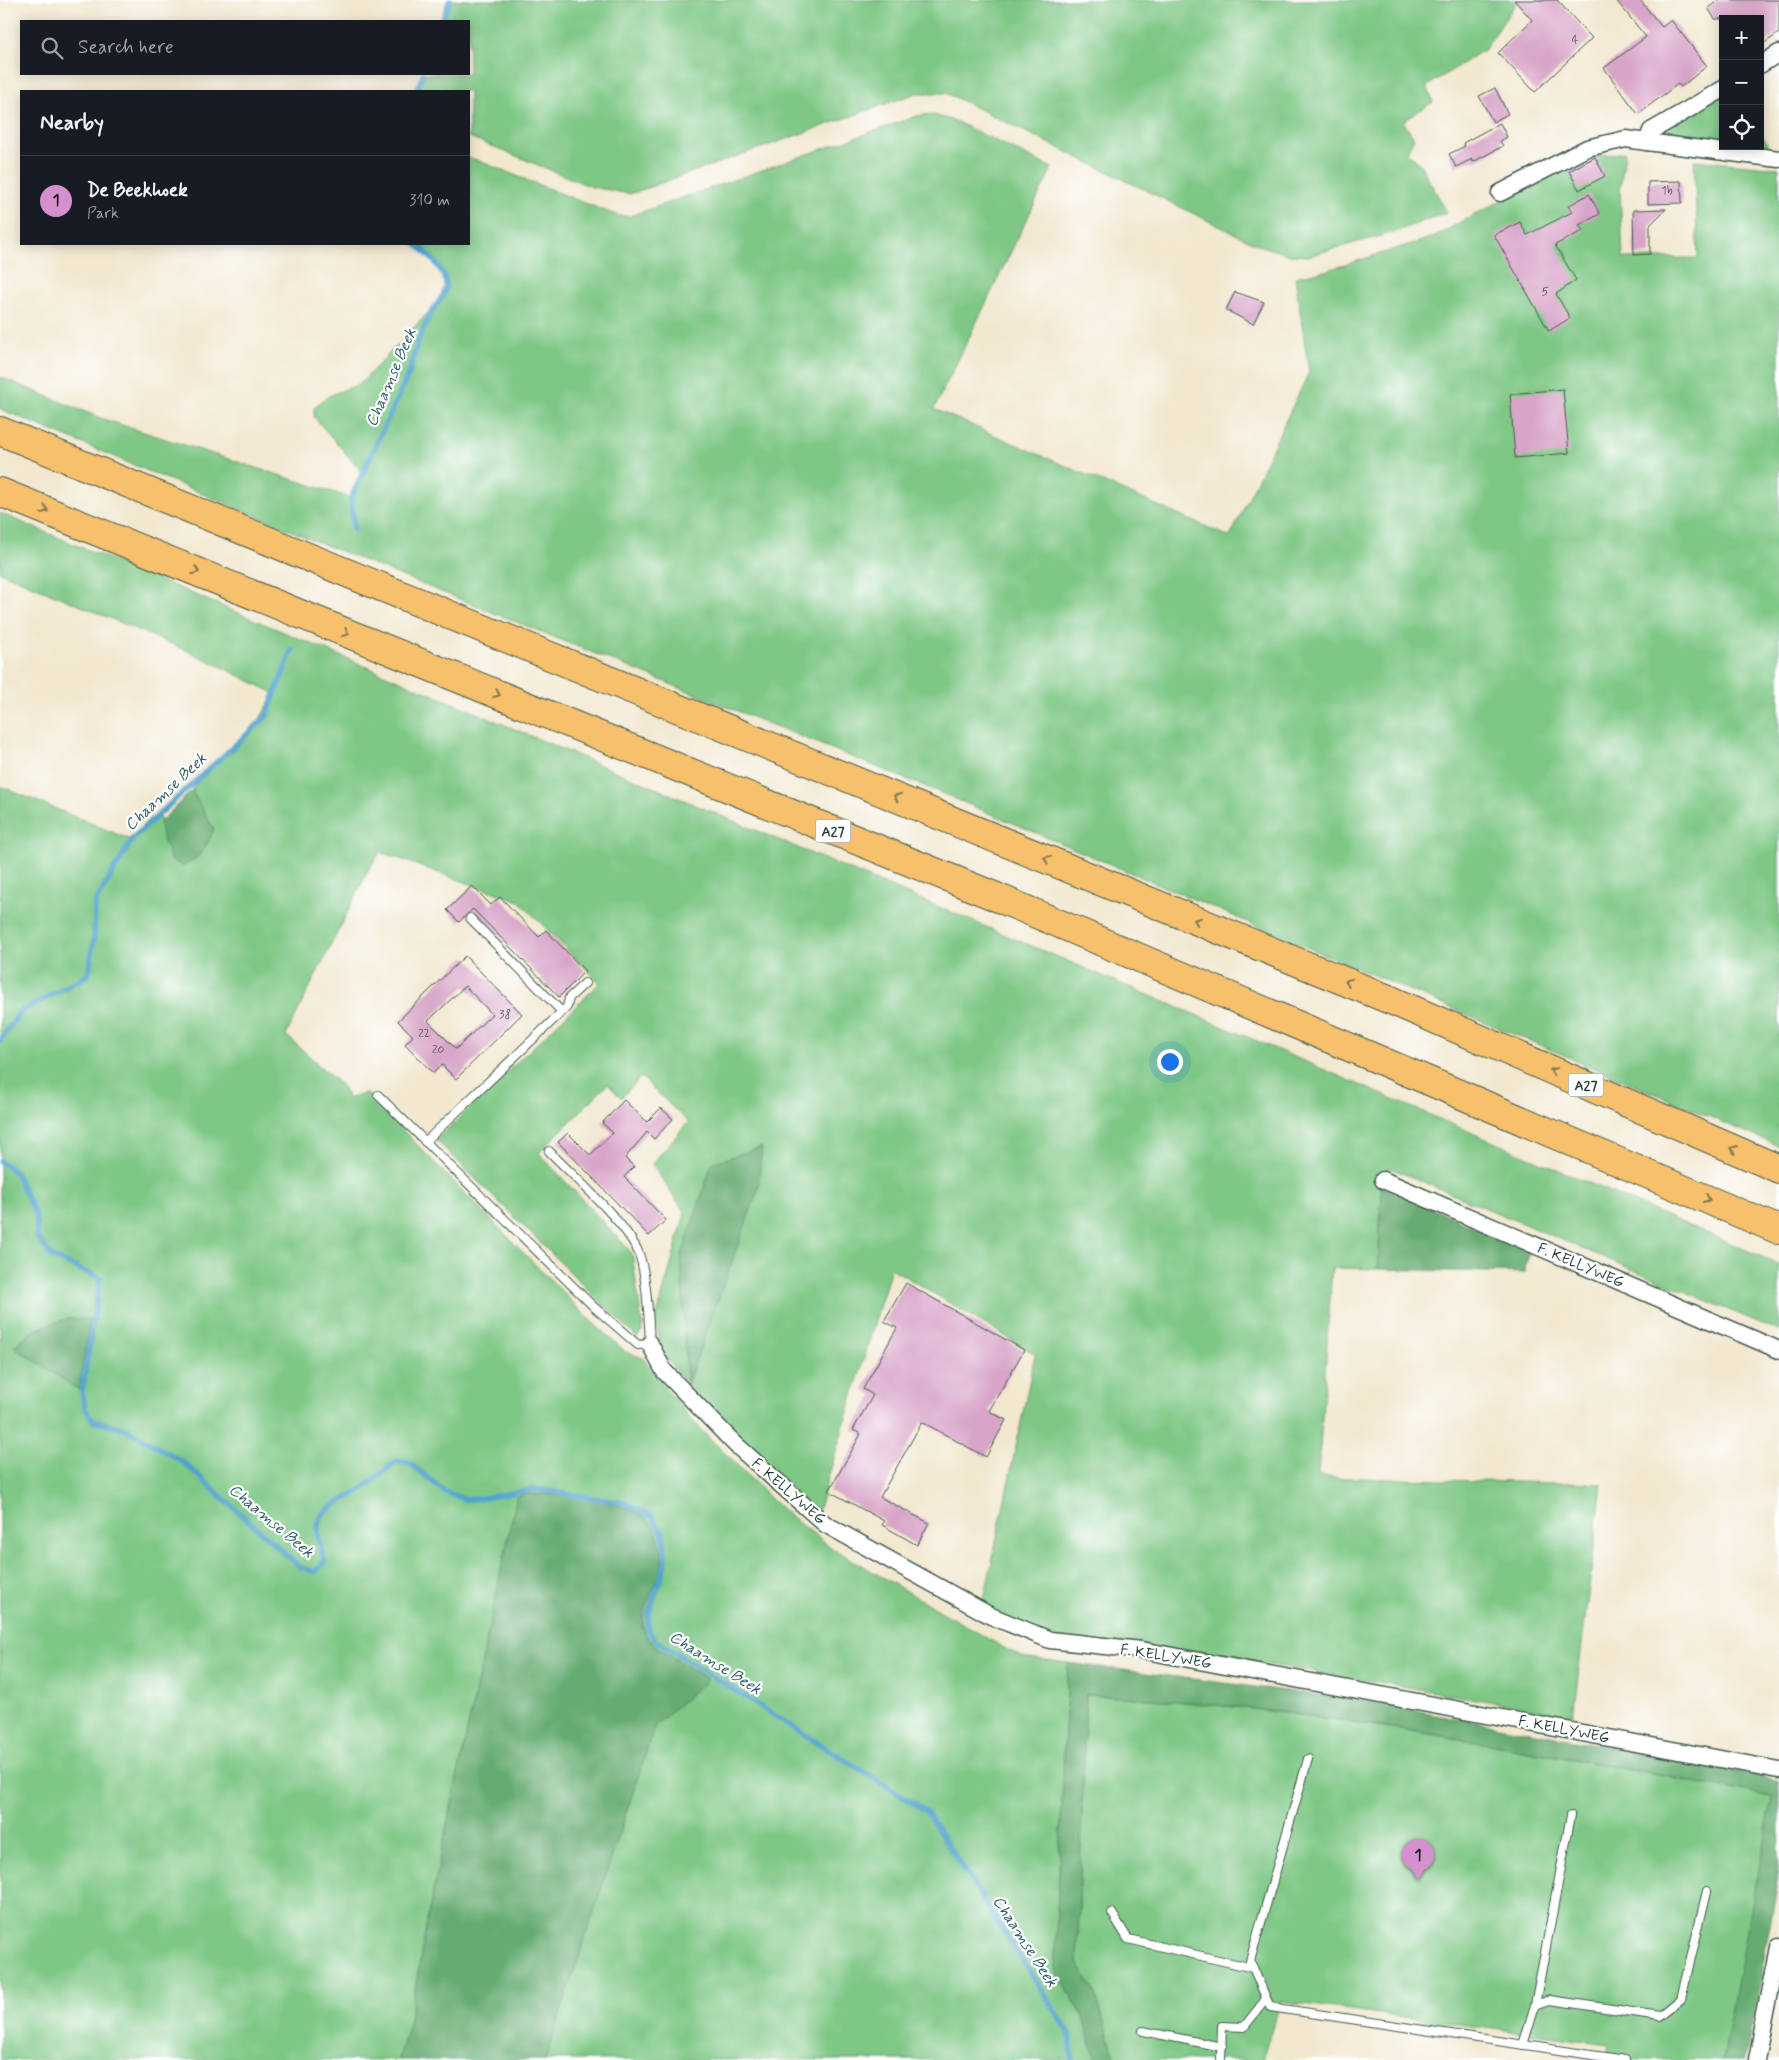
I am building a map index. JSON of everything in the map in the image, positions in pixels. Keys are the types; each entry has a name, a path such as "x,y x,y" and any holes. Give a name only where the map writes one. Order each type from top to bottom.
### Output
{"highway":[{"name":"A27","path":"0,431 1393,1001 1779,1169"},
{"name":"A27","path":"0,492 994,896 1779,1230"}],"street":[{"path":"1764,62 1779,53"},
{"path":"1647,142 1651,131 1719,91"},
{"path":"1500,193 1587,148 1626,139 1779,159"},
{"name":"F. KELLYWEG","path":"1383,1180 1779,1350"},
{"name":"F. KELLYWEG","path":"650,1344 664,1371 734,1444 825,1524 991,1616 1050,1640 1141,1650 1779,1770"},
{"path":"1757,2060 1779,1947"}],"lane":[{"path":"470,918 562,1012"},
{"path":"426,1142 567,1007 569,998 585,983"},
{"path":"378,1095 594,1307 638,1345 650,1344 649,1318 639,1255 632,1241 628,1234 549,1151"},
{"path":"1308,1759 1250,1961 1270,2007 1625,2060"},
{"path":"1523,2045 1535,2005 1571,1815"},
{"path":"1535,2005 1550,2000 1660,2016 1681,2000 1707,1892"},
{"path":"1112,1913 1128,1940 1253,1968"},
{"path":"1221,2060 1222,2026 1244,2027 1266,1999"},
{"path":"1143,2032 1222,2047"}],"green space":[{"path":"450,0 1518,0 1485,49 1427,86 1433,102 1403,121 1414,138 1407,152 1420,164 1447,212 1395,232 1308,256 1290,255 1258,245 946,93 917,93 630,194 592,187 470,137 470,90 417,90 423,75 470,75 470,20 442,20"},
{"path":"1719,97 1719,146 1671,140 1664,133 1667,128"},
{"path":"931,114 957,122 1052,168 934,409 1230,537 1309,372 1295,277 1325,271 1431,238 1580,159 1625,152 1620,189 1623,258 1698,258 1694,160 1779,168 1779,1146 951,797 330,547 0,409 0,377 103,419 351,498 363,473 314,417 314,408 324,399 361,383 443,295 446,286 443,274 435,262 417,245 470,245 470,157 619,216 630,216 917,116"},
{"path":"1764,138 1773,153 1749,150 1764,150"},
{"path":"0,513 1196,1015 1779,1264 1779,1331 1388,1167 1382,1187 1378,1269 1332,1268 1318,1477 1602,1484 1573,1716 1252,1662 1042,1641 981,1614 1035,1354 891,1268 817,1515 687,1385 665,1356 655,1322 685,1213 652,1164 688,1122 641,1077 621,1098 608,1084 539,1153 632,1253 643,1331 637,1338 436,1140 600,983 519,901 380,852 370,867 286,1035 344,1088 347,1099 366,1093 594,1324 626,1352 643,1358 700,1429 784,1511 832,1548 1004,1648 1022,1657 1068,1663 1055,1960 1057,1973 1082,2014 1096,2060 545,2060 655,1725 708,1679 652,1644 644,1631 643,1624 645,1610 654,1589 558,1494 517,1496 428,1916 409,2023 399,2060 0,2060 0,786 129,839 150,818 160,818 162,836 214,829 193,793 195,785 249,734 262,716 274,693 195,654 0,572"},
{"path":"193,789 193,793 214,829 209,841 198,856 183,866 171,860 162,836 160,822"},
{"path":"762,1147 758,1190 687,1385 681,1258 712,1163"},
{"path":"1382,1187 1530,1251 1524,1273 1378,1269"},
{"path":"67,1319 90,1319 79,1390 14,1347 32,1332"},
{"path":"527,1494 588,1498 634,1511 650,1522 659,1539 662,1564 643,1613 643,1629 646,1636 661,1650 708,1679 655,1725 545,2060 399,2060 409,2023 428,1916 517,1496"},
{"path":"1068,1663 1372,1702 1779,1779 1779,1877 1745,2060 1723,2060 1772,1797 1516,1749 1345,1721 1173,1701 1086,1695 1077,1963 1095,1993 1116,2060 1096,2060 1082,2014 1057,1973 1055,1959"},
{"path":"1086,1695 1173,1701 1345,1721 1517,1749 1773,1797 1723,2060 1606,2060 1609,2044 1281,2001 1262,2060 1116,2060 1095,1993 1077,1963"}],"building":[{"path":"1514,0 1557,0 1592,38 1535,92 1498,53 1532,20"},
{"path":"1616,0 1640,0 1662,27 1671,20 1707,66 1681,87 1678,84 1638,114 1604,68 1646,37"},
{"path":"1719,0 1779,0 1779,33 1764,43 1764,15 1719,15 1719,19 1715,19 1708,8"},
{"path":"1495,88 1508,114 1493,122 1479,96"},
{"path":"1500,123 1507,137 1500,141 1503,146 1473,162 1472,159 1456,167 1449,154 1465,146 1463,143"},
{"path":"1595,157 1605,176 1579,190 1569,171"},
{"path":"1681,181 1682,203 1648,204 1648,182"},
{"path":"1589,194 1600,214 1579,225 1583,231 1555,245 1576,280 1556,294 1570,318 1549,331 1494,235 1520,222 1527,235 1572,212 1568,206"},
{"path":"1666,209 1650,225 1650,254 1634,255 1633,210"},
{"path":"1235,292 1264,302 1253,324 1226,310"},
{"path":"1563,389 1569,453 1515,458 1510,394"},
{"path":"472,886 491,905 500,897 539,937 546,930 585,971 559,997 473,909 459,922 447,910"},
{"path":"465,956 522,1014 456,1079 442,1065 433,1073 405,1044 413,1036 398,1021","holes":["465,986 492,1014 456,1049 428,1021"]},
{"path":"624,1100 647,1122 661,1108 673,1119 654,1139 647,1132 625,1158 634,1167 624,1177 666,1220 649,1236 558,1142 568,1133 590,1155 613,1133 602,1123"},
{"path":"906,1283 1024,1350 989,1411 1006,1420 986,1457 922,1422 880,1497 929,1523 917,1545 882,1525 884,1521 829,1491 861,1434 853,1430 873,1395 863,1389 897,1328 884,1321"}],"waterway":[{"name":"Chaamse Beek","path":"442,20 450,0"},
{"name":"Chaamse Beek","path":"416,90 423,75"},
{"name":"Chaamse Beek","path":"354,530 351,498 410,371 424,327 442,298 446,287 440,269 431,257 417,245"},
{"name":"Chaamse Beek","path":"0,1041 20,1012 88,975 94,939 95,903 133,838 266,717 292,650"},
{"name":"Chaamse Beek","path":"0,1161 15,1172 36,1216 37,1237 52,1257 100,1278 82,1391 85,1408 93,1421 125,1428 183,1462 300,1567 315,1572 325,1561 318,1533 318,1524 321,1516 335,1504 369,1484 396,1461 411,1464 445,1492 464,1499 478,1499 535,1489 625,1503 651,1516 663,1534 666,1562 648,1615 648,1630 655,1640 926,1811 1069,2032 1073,2060"}],"place":[{"name":"De Beekhoek","path":"1418,1880"}]}
